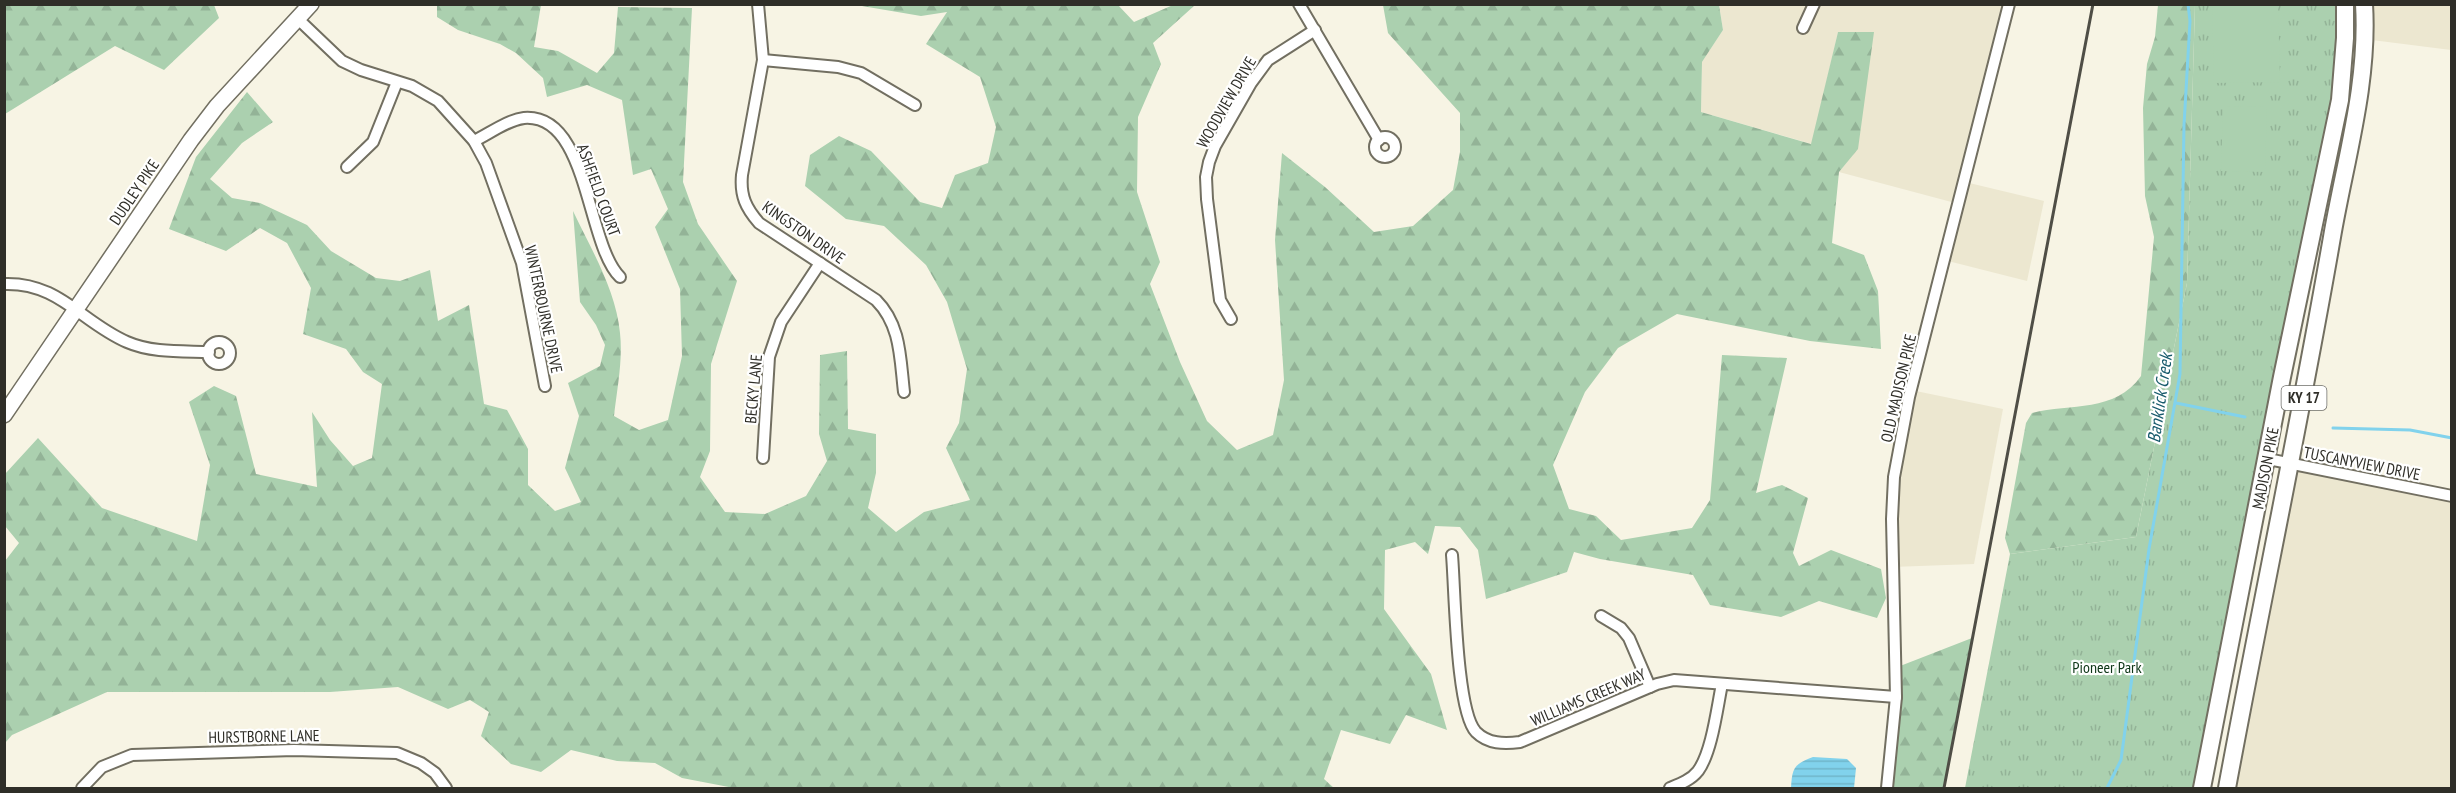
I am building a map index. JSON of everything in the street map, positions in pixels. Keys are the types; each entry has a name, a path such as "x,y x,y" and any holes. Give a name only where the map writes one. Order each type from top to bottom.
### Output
{"main road":[{"name":"MADISON PIKE","path":"2202,789 2268,459 2282,377 2340,100 2345,4"},
{"name":"MADISON PIKE","path":"2227,789 2357,105 2364,39 2364,4"}],"street":[{"name":"DUDLEY PIKE","path":"4,415 217,106 311,4"},
{"name":"KINGSTON DRIVE","path":"758,4 763,60 742,175 741,188 745,205 759,223 876,300 888,314 897,335 904,392"},
{"path":"1299,4 1379,140"},
{"path":"1803,28 1814,4"},
{"name":"OLD MADISON PIKE","path":"1887,789 1896,697 1892,519 1894,477 1908,400 2009,4"},
{"name":"WINTERBOURNE DRIVE","path":"298,19 342,62 412,87 438,100 474,141 486,164 519,254 545,386"},
{"name":"WOODVIEW DRIVE","path":"1231,319 1220,300 1207,199 1206,177 1209,162 1241,101 1268,60 1315,30"},
{"path":"763,60 838,67 861,73 915,105"},
{"path":"347,167 373,142 397,82"},
{"name":"ASHFIELD COURT","path":"474,141 522,118 541,121 555,130 576,161 609,262 621,278"},
{"name":"BECKY LANE","path":"763,459 768,357 781,322 820,263"},
{"path":"4,284 21,283 39,287 129,344 158,350 209,352"},
{"name":"TUSCANYVIEW DRIVE","path":"2268,459 2451,496"},
{"name":"WILLIAMS CREEK WAY","path":"1452,555 1462,697 1470,724 1477,733 1496,742 1520,742 1650,687 1674,680 1896,697"},
{"path":"1601,616 1621,628 1629,638 1650,687"},
{"path":"1670,789 1690,784 1699,770 1706,754 1722,684"},
{"name":"HURSTBORNE LANE","path":"82,789 102,767 132,755 294,750 397,753 421,763 435,773 446,789"}],"shaded area":[{"path":"1719,5 2009,5 1965,182 2044,201 2027,281 1944,260 1959,204 1839,172 1858,148 1838,32 1812,144 1701,112 1702,62 1723,30"},
{"path":"2364,5 2451,5 2451,50 2364,39"},
{"path":"1911,390 2003,409 1974,564 1892,567 1892,519"},
{"path":"2291,464 2451,496 2451,788 2227,788"}],"green space":[{"path":"5,4 214,5 219,18 164,70 115,46 5,114"},
{"path":"437,5 541,5 534,47 558,51 597,73 614,53 618,7 692,8 683,182 698,224 737,281 711,364 710,451 700,477 725,512 765,514 806,496 827,461 819,434 820,355 847,351 848,429 876,434 876,473 868,508 896,532 924,512 970,500 946,448 959,423 967,369 947,302 926,265 884,226 846,219 805,186 810,155 839,136 871,151 920,202 942,208 955,175 988,163 996,127 980,77 926,44 947,12 921,16 856,5 1118,5 1134,22 1173,5 1195,5 1153,43 1161,64 1138,117 1137,192 1160,262 1150,284 1180,362 1207,421 1237,450 1273,435 1284,380 1275,240 1282,153 1325,187 1374,232 1413,226 1453,190 1460,152 1460,113 1388,33 1383,5 1719,5 1723,30 1702,62 1701,112 1811,144 1838,32 1874,32 1858,149 1839,172 1832,243 1864,255 1878,291 1881,349 1810,341 1677,314 1618,348 1585,392 1553,465 1569,509 1596,516 1621,540 1692,528 1710,500 1722,355 1787,358 1756,493 1782,485 1808,498 1793,553 1799,566 1831,550 1881,569 1886,598 1877,618 1819,601 1781,617 1710,605 1693,575 1600,559 1574,552 1567,572 1486,599 1478,550 1460,527 1435,526 1428,554 1415,542 1385,550 1384,609 1431,674 1447,730 1406,715 1390,744 1341,730 1324,779 1334,788 734,788 682,778 655,763 617,761 571,750 541,772 511,764 481,736 489,712 470,700 448,709 398,687 330,692 107,692 12,735 5,743 5,561 19,543 5,526 5,474 38,438 102,508 197,541 210,465 189,402 214,386 236,396 256,474 317,487 312,412 330,440 353,466 372,458 382,384 363,372 346,349 303,334 311,288 287,243 260,228 226,251 169,229 196,157 247,92 273,122 242,143 210,179 232,198 260,203 307,225 331,251 376,278 400,281 430,270 438,321 469,305 484,404 507,410 528,449 528,485 555,511 581,502 565,468 579,416 568,383 600,366 605,345 596,325 580,302 573,211 602,270 618,317 621,354 614,416 639,430 668,420 682,356 680,289 655,227 668,209 651,169 633,175 622,100 587,85 547,97 543,78 516,53 500,44 458,30 437,17"},
{"path":"2158,5 2195,5 2187,283 2136,537 2010,554 2005,538 2026,423 2032,413 2105,401 2130,388 2141,376 2154,237 2145,196 2143,108 2147,64 2155,37"},
{"name":"Pioneer Park","path":"2195,5 2345,5 2345,38 2202,788 1965,788 2010,554 2136,537 2187,283"},
{"path":"2212,5 2278,5 2280,82 2214,83"},
{"path":"2223,106 2267,107 2265,172 2221,171"},
{"path":"1972,638 1944,788 1887,788 1895,668"}],"water":[{"path":"1813,757 1847,759 1856,768 1854,788 1791,788 1795,768"}],"waterway":[{"name":"Banklick Creek","path":"2107,788 2121,760 2149,549 2180,374 2184,125 2190,21 2188,4"},
{"path":"2176,403 2245,417"},
{"path":"2333,428 2410,430 2452,438"}],"railway":[{"path":"1944,788 2093,4"}]}
